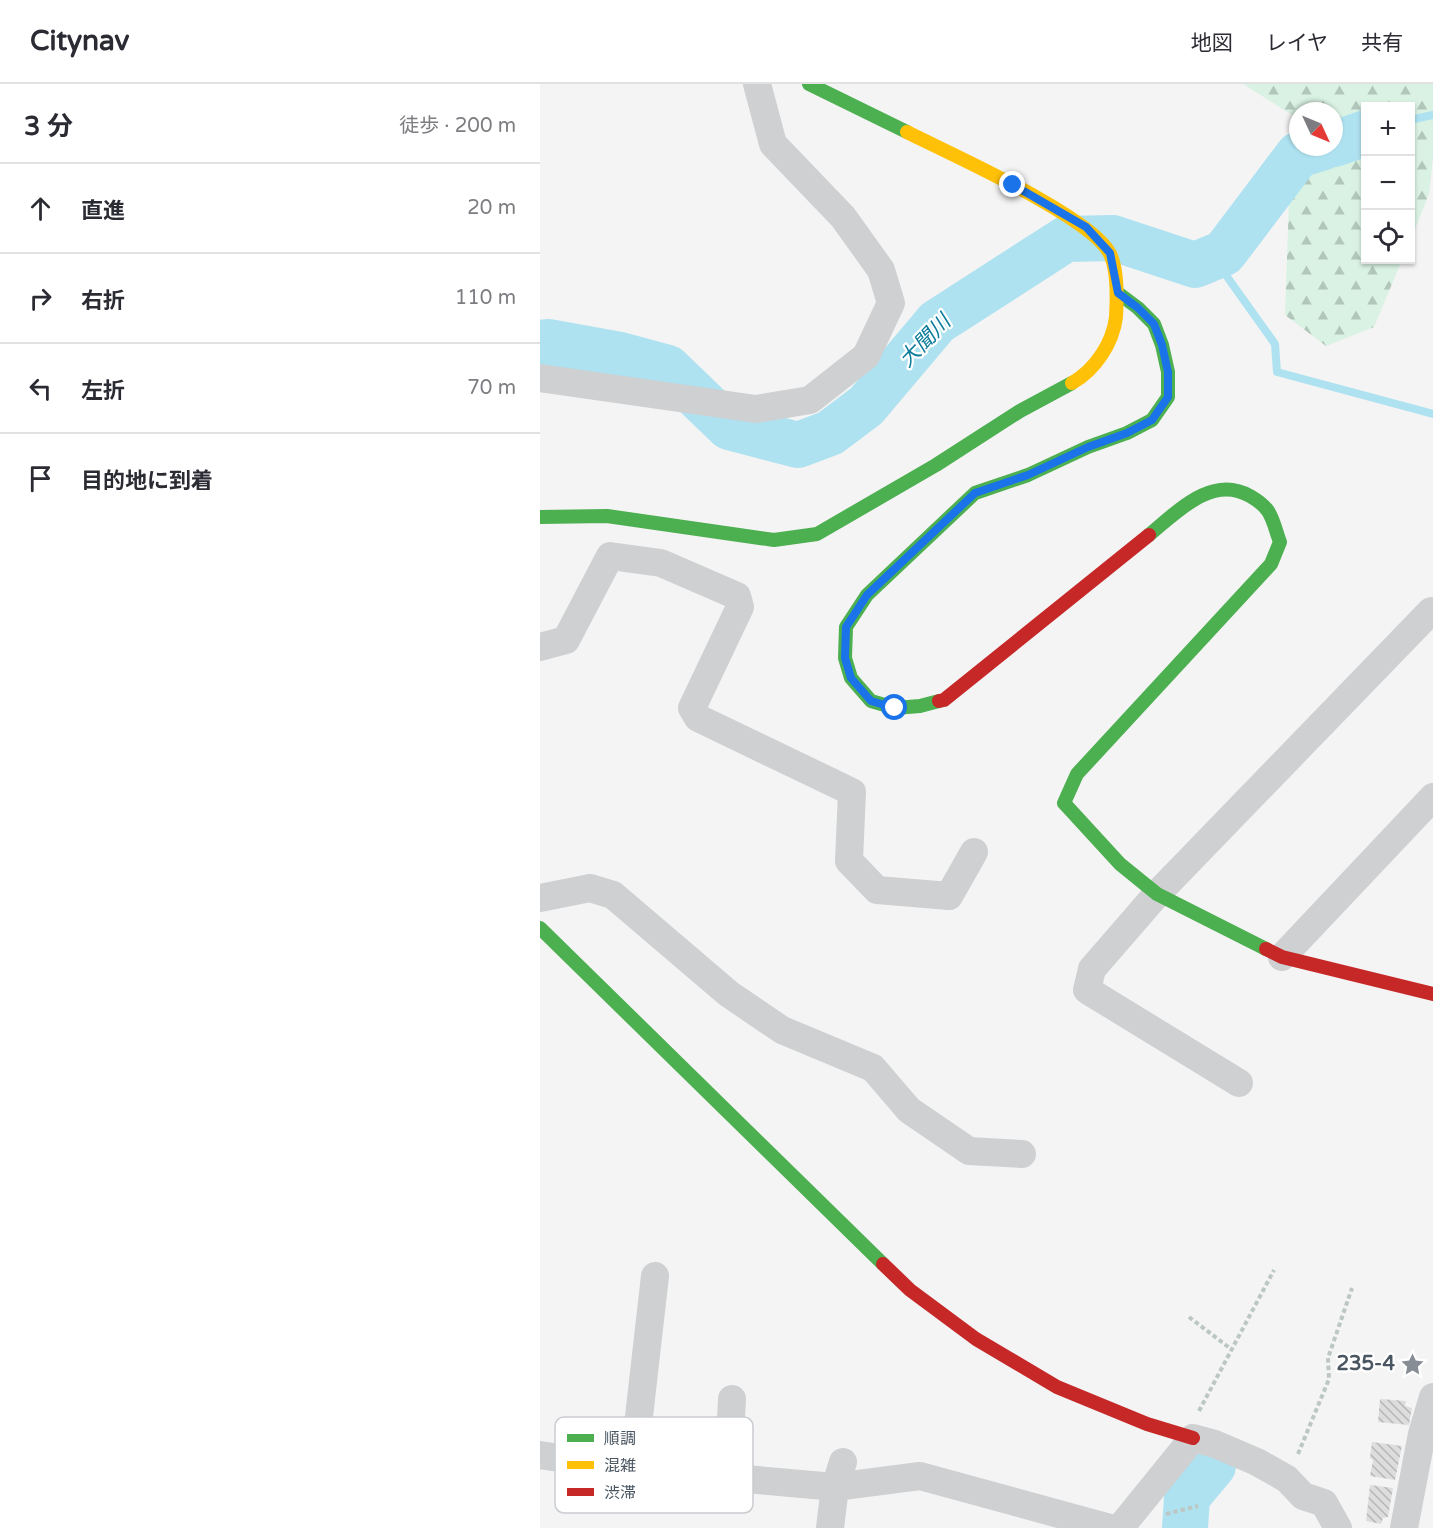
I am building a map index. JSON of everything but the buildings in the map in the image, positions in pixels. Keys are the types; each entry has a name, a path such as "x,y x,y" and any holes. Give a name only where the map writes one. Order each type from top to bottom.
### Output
{"street":[{"path":"540,378 756,409 810,400 866,356 891,303 881,270 843,217 773,144 757,84"},
{"path":"540,517 607,516 774,540 817,534 936,465 1020,411 1077,380 1100,357 1114,333 1118,293 1110,253 1086,227 1013,185 809,84"},
{"path":"1118,293 1154,324 1168,372 1168,397 1152,420 1127,433 1088,447 1028,475 975,493 867,595 846,627 845,658 851,678 871,701 895,708 920,706 944,700 1193,499 1221,488 1243,492 1258,501 1268,511 1280,542 1271,564 1077,774 1064,803 1120,864 1157,894 1282,957 1433,994"},
{"path":"540,647 566,640 610,556 662,563 737,596 740,607 692,708 698,718 852,792 849,861 877,890 949,896 974,852"},
{"path":"1239,1083 1087,990 1092,969 1157,894 1431,611 1433,612"},
{"path":"1282,957 1433,797"},
{"path":"540,898 590,888 614,895 729,994 782,1030 873,1068 909,1110 969,1151 1022,1154"},
{"path":"540,928 910,1290 976,1339 1057,1387 1147,1424 1215,1444 1257,1462 1287,1479 1303,1496 1324,1503 1338,1528"},
{"path":"639,1417 654,1276"},
{"path":"1409,1520 1417,1433 1433,1397"},
{"path":"731,1417 732,1399"},
{"path":"1120,1528 1192,1438"},
{"path":"540,1455 555,1457"},
{"path":"830,1528 839,1475"},
{"path":"753,1477 920,1476 1110,1528"}],"path":[{"path":"1192,1438 1199,1409 1274,1269"},
{"path":"1287,1479 1329,1379 1328,1358 1352,1288"},
{"path":"1189,1317 1231,1349"},
{"path":"1174,1512 1198,1506"}],"green space":[{"path":"1243,84 1433,84 1433,157 1429,194 1415,229 1415,102 1361,102 1361,264 1400,264 1374,327 1326,346 1285,315 1291,156 1343,156 1343,102 1289,102 1289,113"}],"waterway":[{"path":"1415,119 1433,115"},
{"name":"大聞川","path":"1343,141 1361,135"},
{"name":"大聞川","path":"540,343 548,342 620,355 668,368 729,427 798,445 830,433 866,406 937,322 1066,239 1113,238 1195,265 1224,253 1297,156"},
{"path":"1213,257 1275,344 1277,372 1433,414"},
{"path":"1185,1528 1187,1497 1213,1466"}],"traffic: fast":[{"path":"809,84 907,132"},
{"path":"939,701 920,706 895,708 871,701 851,678 845,658 846,627 867,595 975,493 1028,475 1152,420 1168,397 1168,372 1162,345 1154,324 1118,293"},
{"path":"540,517 607,516 774,540 817,534 936,465 1020,411 1072,383"},
{"path":"1149,535 1196,499 1222,490 1236,490 1250,496 1268,511 1280,542 1271,564 1077,774 1064,803 1120,864 1157,894 1266,949"},
{"path":"540,928 883,1264"}],"traffic: slow":[{"path":"907,132 985,170 1049,205 1077,222 1098,239 1110,254 1116,285 1114,327 1102,355 1088,371 1072,383"}],"traffic: jam":[{"path":"939,701 944,700 1149,535"},
{"path":"1266,949 1282,957 1433,994"},
{"path":"883,1264 910,1290 976,1339 1057,1387 1147,1424 1193,1438"}],"place":[{"name":"235-4","path":"1413,1364"}],"route":[{"path":"895,708 871,701 851,678 845,658 846,627 867,595 975,493 1028,475 1088,447 1127,433 1152,420 1168,397 1168,372 1154,324 1118,293 1110,253 1086,227 1013,185"}]}
